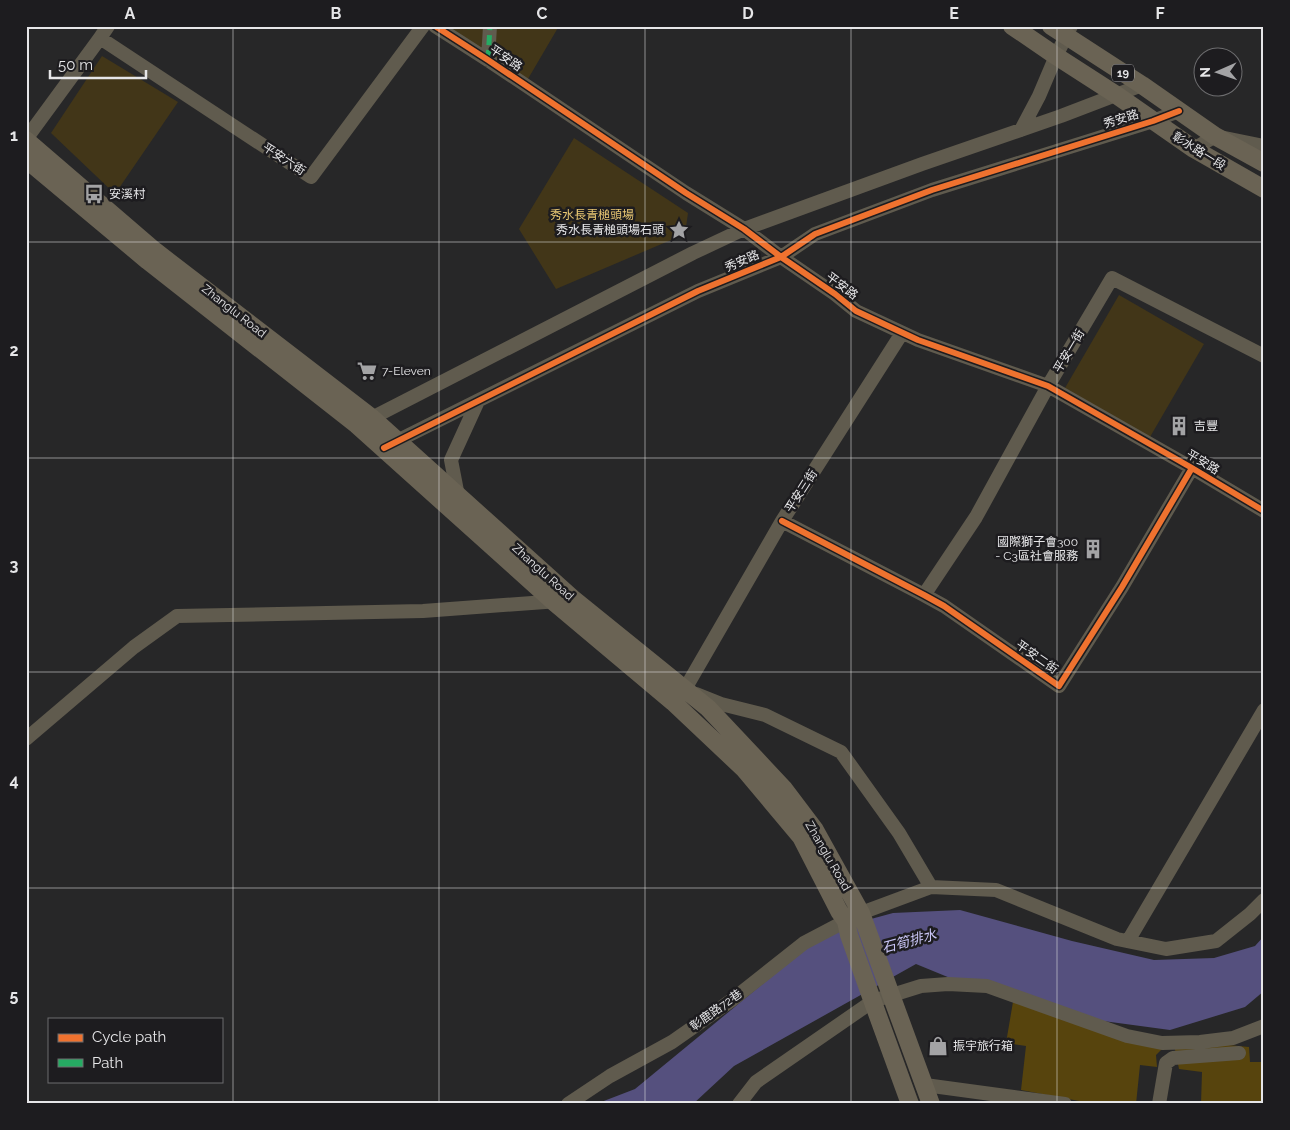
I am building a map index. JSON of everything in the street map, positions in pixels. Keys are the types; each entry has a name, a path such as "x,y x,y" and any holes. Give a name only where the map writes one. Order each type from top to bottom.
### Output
{"main road":[{"name":"彰水路一段","path":"1012,26 1116,94 1194,149 1264,189"},
{"name":"彰水路一段","path":"1051,26 1069,31 1215,136 1264,163"},
{"name":"Zhanglu Road","path":"26,139 155,251 364,422 554,602 673,702 744,769 802,837 839,911 856,924 871,997 910,1104"},
{"name":"Zhanglu Road","path":"26,159 148,261 364,422"},
{"name":"Zhanglu Road","path":"390,445 458,496 572,598 708,708 784,789 815,830 856,924 889,991 931,1104"}],"street":[{"name":"平安六街","path":"104,32 311,177 423,26"},
{"name":"平安路","path":"435,26 686,193 744,229 856,311 918,340 1048,386 1264,511"},
{"path":"488,60 490,26"},
{"path":"1021,130 1069,31"},
{"path":"26,139 104,32"},
{"name":"秀安路","path":"364,422 692,252 744,229 922,164 1062,116 1142,85"},
{"name":"秀安路","path":"390,445 698,291 781,257 815,234 932,190 1153,121 1179,111"},
{"path":"1194,149 1215,136 1264,146"},
{"name":"平安一街","path":"924,594 976,517 1048,386 1112,278 1264,356"},
{"name":"平安三街","path":"673,702 685,689 782,521 902,333"},
{"path":"458,496 451,460 478,401"},
{"name":"平安二街","path":"782,521 924,594 1059,686 1122,587 1192,468"},
{"path":"26,739 134,647 176,616 423,611 554,602 572,598"},
{"path":"685,689 721,704 765,715 841,752 899,833 931,887 996,890 1117,939 1166,949 1216,941 1250,914 1264,900"},
{"path":"1128,941 1264,710"},
{"name":"彰鹿路72巷","path":"568,1104 610,1076 672,1042 732,1000 804,943 856,924 931,887"},
{"path":"739,1104 756,1082 871,997 889,991 921,986 948,984 987,986 1127,1036 1162,1043 1200,1042 1233,1038 1264,1026"},
{"path":"1159,1104 1166,1062 1173,1058 1239,1053"},
{"path":"925,1085 1065,1104"}],"green space":[{"path":"438,26 559,26 525,84"},
{"path":"102,56 178,102 115,194 51,133"},
{"name":"秀水長青槌頭場","path":"574,138 688,213 685,234 556,289 519,229"},
{"path":"1119,295 1204,344 1150,437 1065,388"}],"shaded area":[{"path":"1014,996 1168,1043 1156,1055 1157,1067 1140,1065 1136,1104 1095,1104 1021,1090 1026,1046 1006,1043"},
{"path":"1207,1043 1249,1047 1250,1062 1264,1062 1264,1104 1201,1104 1202,1072 1179,1069 1174,1045"}],"water":[{"name":"石筍排水","path":"960,910 1072,941 1154,960 1214,958 1255,946 1264,936 1264,991 1245,1007 1170,1030 1081,1018 955,980 916,964 734,1066 693,1104 596,1104 635,1089 827,931 893,913"}],"marked path":[{"path":"488,60 490,26"}],"cycle path":[{"path":"435,26 686,193 744,229 856,311 918,340 1048,386 1264,511"},
{"path":"384,448 698,291 781,257 815,234 932,190 1153,121 1179,111"},
{"path":"782,521 944,606 1059,686 1122,587 1192,468"}],"place":[{"name":"安溪村","path":"94,194"},
{"name":"秀水長青槌頭場石頭","path":"679,230"},
{"name":"7-Eleven","path":"367,371"},
{"name":"吉豐","path":"1179,426"},
{"name":"國際獅子會300 - C3區社會服務","path":"1093,549"},
{"name":"振宇旅行箱","path":"938,1046"}]}
